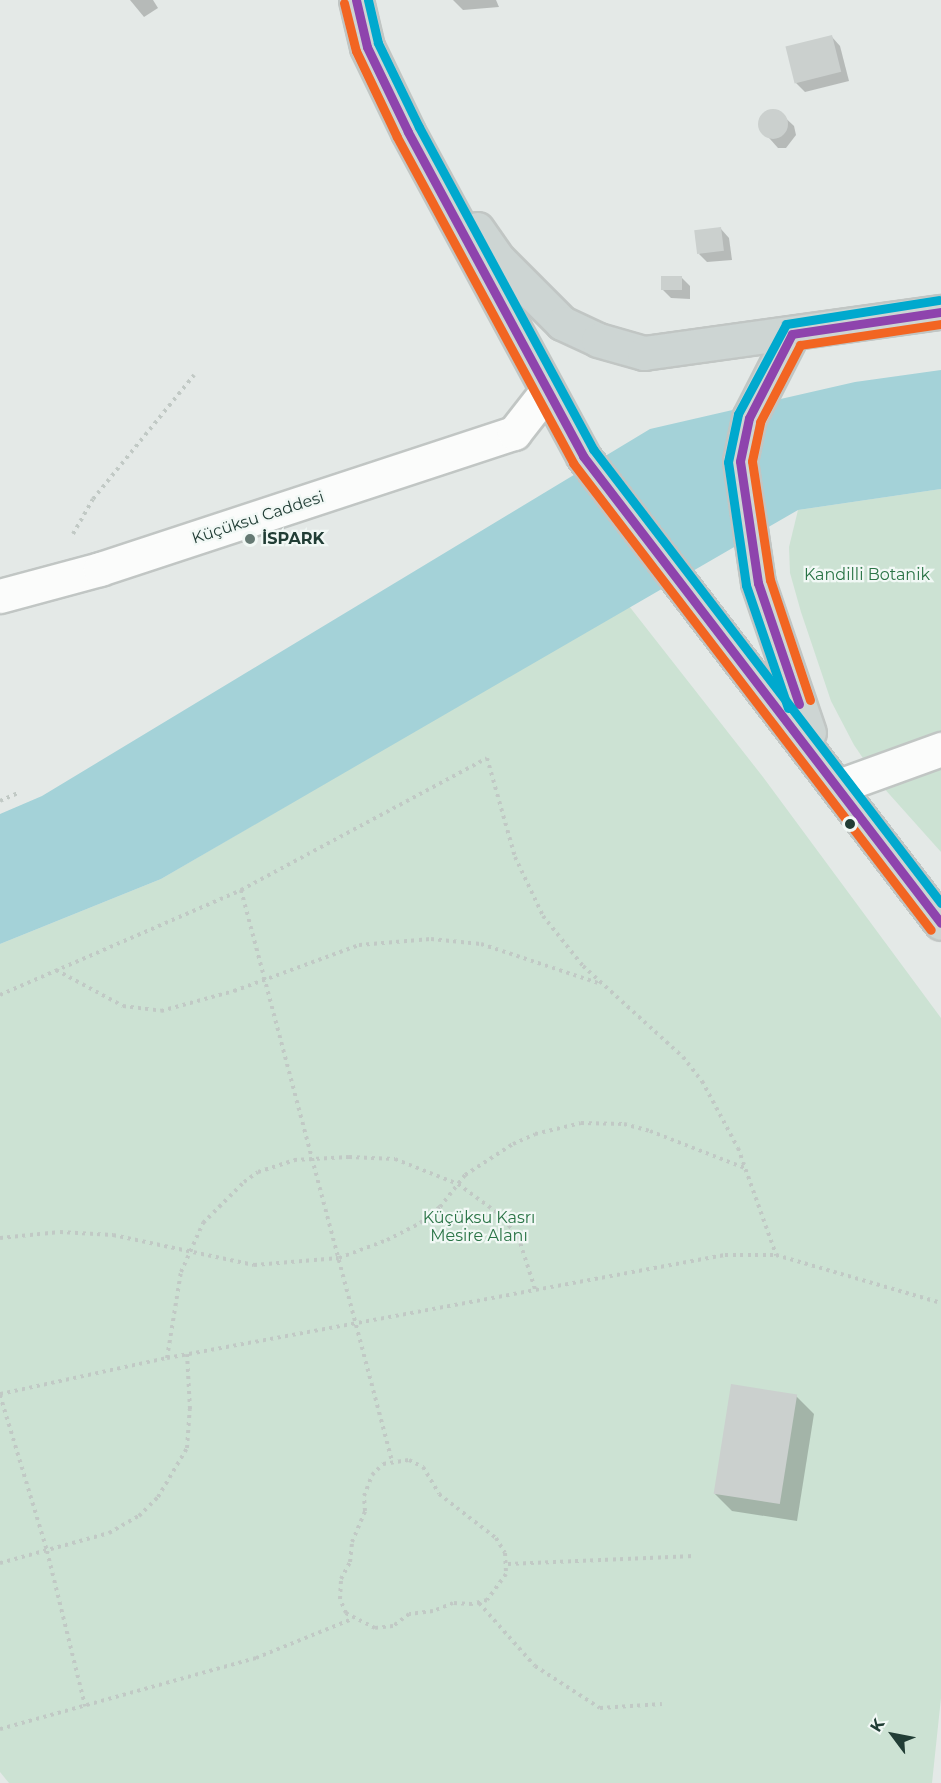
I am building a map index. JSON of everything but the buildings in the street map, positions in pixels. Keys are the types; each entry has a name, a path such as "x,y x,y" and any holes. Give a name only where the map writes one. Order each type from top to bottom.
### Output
{"main road":[{"path":"356,0 367,47 408,132 546,392 583,456 839,786 941,923"},
{"path":"408,132 499,260 562,323 598,340 644,353 941,312"},
{"path":"792,334 749,418 740,461 758,583 817,758"}],"street":[{"name":"Küçüksu Caddesi","path":"0,596 100,569 514,434 546,392"},
{"path":"839,786 941,749"}],"path":[{"path":"69,540 93,499 194,375"},
{"path":"0,995 241,890 488,758 527,888 561,943 601,984 683,1057 702,1081 745,1168 776,1255"},
{"path":"0,801 18,793"},
{"path":"241,890 262,980 339,1258 354,1326 392,1461"},
{"path":"56,970 103,997 143,1011 178,1008 359,945 431,939 481,944 601,984"},
{"path":"0,1238 89,1232 136,1238 254,1265 339,1258 406,1231 440,1207 474,1167 513,1144 535,1134 581,1123 624,1124 650,1131 745,1168"},
{"path":"167,1358 172,1312 188,1251 203,1223 244,1182 258,1172 311,1158 395,1159 458,1184 499,1214 518,1236 535,1289"},
{"path":"85,1706 47,1551 0,1394 187,1354 354,1326 535,1289 725,1255 776,1255 941,1303"},
{"path":"0,1563 47,1551 123,1526 152,1504 170,1482 187,1448 190,1429 187,1354"},
{"path":"409,1460 423,1467 440,1494 496,1538 508,1564 497,1590 479,1603 453,1603 433,1611 410,1614 384,1628 352,1618 340,1599 340,1579 350,1562 352,1542 365,1511 364,1496 369,1481 377,1468 392,1461 409,1460"},
{"path":"508,1564 694,1556"},
{"path":"479,1603 535,1666 600,1708 662,1704"},
{"path":"0,1729 256,1659 352,1618"}],"green space":[{"name":"Kandilli Botanik","path":"941,489 941,852 882,786 854,745 831,701 790,573 789,547 798,510"},
{"name":"Küçüksu Kasrı Mesire Alanı","path":"629,606 763,777 941,1018 941,1698 932,1783 9,1783 0,1772 0,944 161,879"}],"water":[{"path":"941,370 941,489 798,510 161,879 0,944 0,814 42,796 650,429 855,382"}],"transit line":[{"path":"356,0 367,47 408,132 583,456 941,923"},
{"path":"368,0 378,43 419,127 593,449 941,903"},
{"path":"344,3 356,51 397,137 573,463 931,930"},
{"path":"788,708 746,585 728,462 738,414 786,324 939,300"},
{"path":"799,704 758,583 740,461 749,418 792,334 941,312"},
{"path":"810,700 770,580 752,461 760,422 800,345 941,324"}],"place":[{"name":"İSPARK","path":"250,539"}]}
